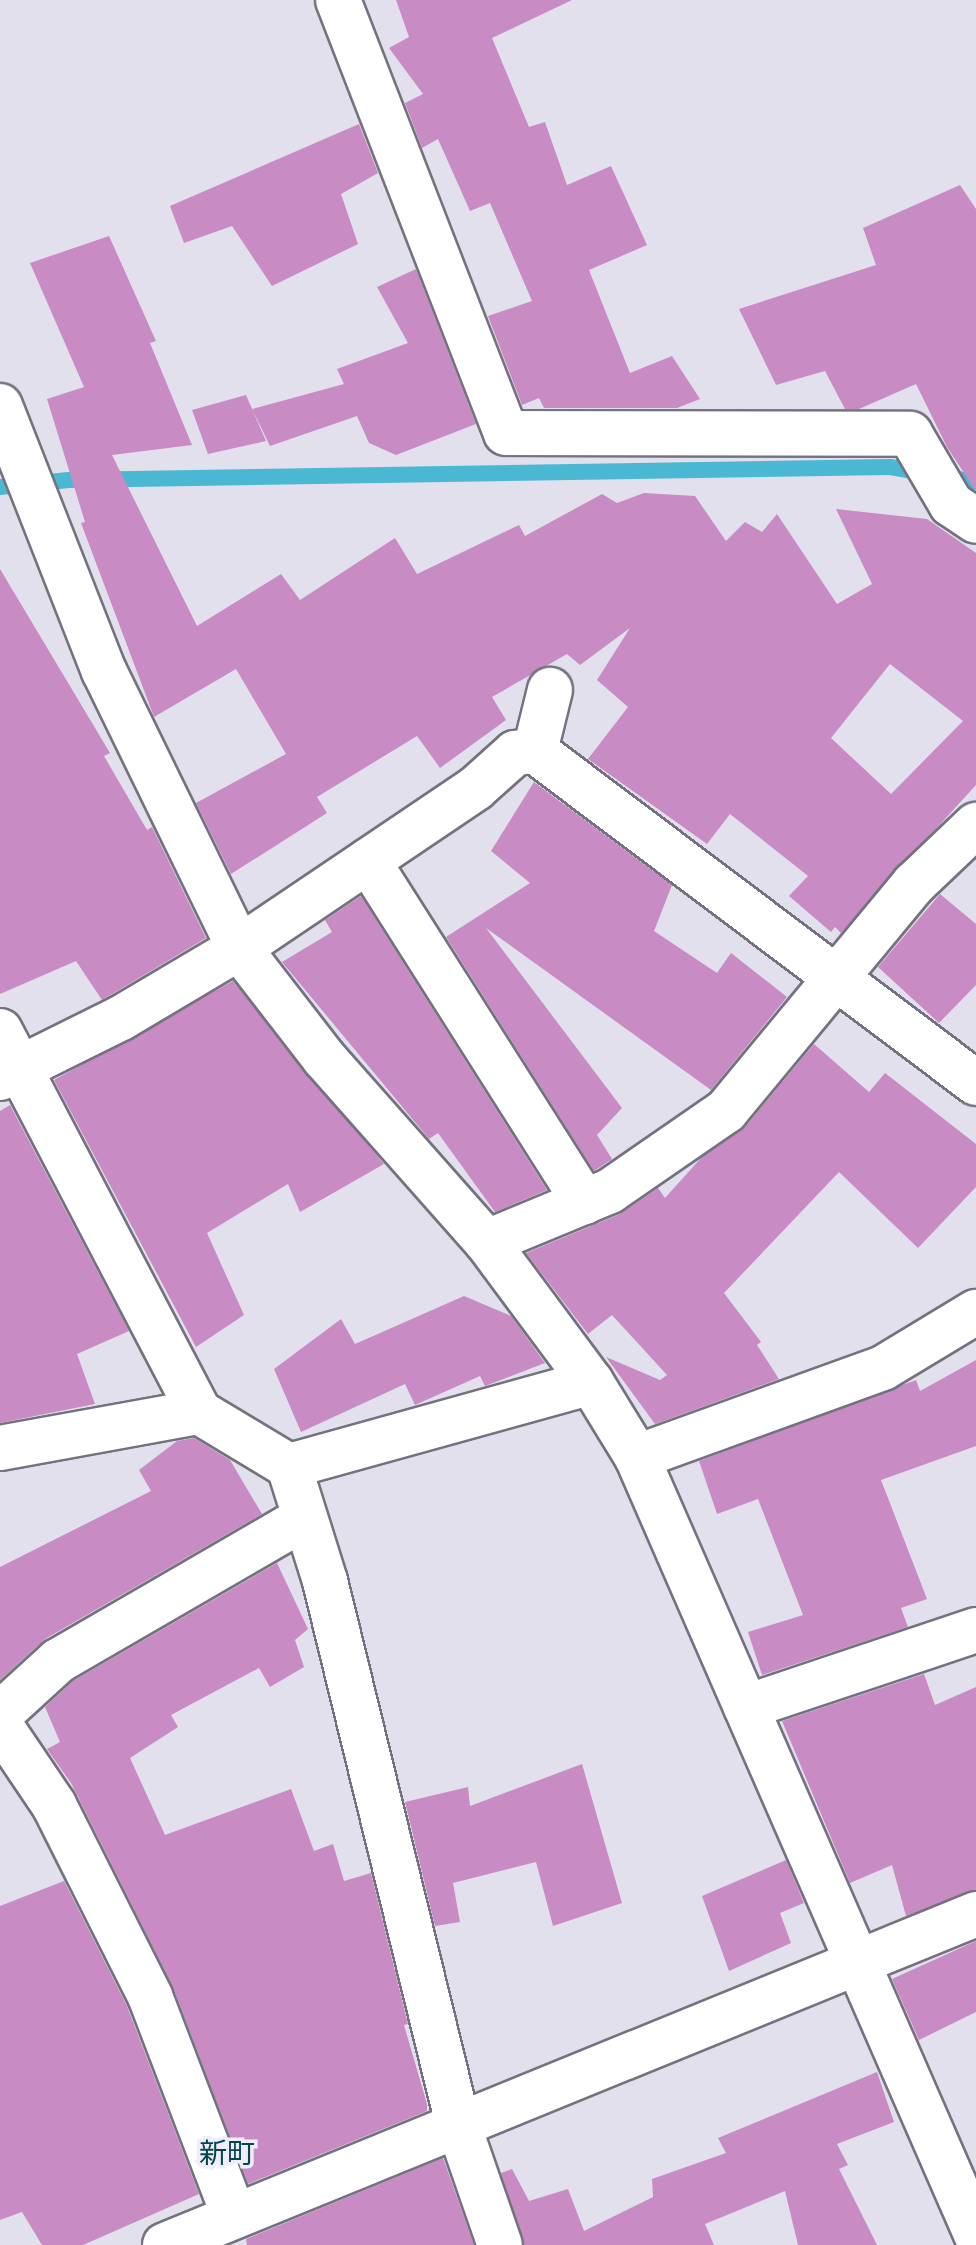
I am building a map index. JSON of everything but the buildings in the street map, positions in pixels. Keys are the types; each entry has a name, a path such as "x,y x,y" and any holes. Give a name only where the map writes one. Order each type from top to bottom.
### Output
{"street":[{"path":"338,0 506,433 910,434 951,504 976,521"},
{"path":"0,406 104,671 239,948 324,1058 487,1242 591,1382 637,1457 976,2234"},
{"path":"535,751 550,690"},
{"path":"11,1074 239,948 476,788 515,753 535,751 976,1083"},
{"path":"487,1242 610,1191 726,1111 833,977 914,884 976,825"},
{"path":"368,861 584,1202"},
{"path":"0,1031 11,1074 199,1412 289,1466 305,1518 458,2124 500,2245"},
{"path":"637,1457 883,1368 976,1312"},
{"path":"289,1466 591,1382"},
{"path":"0,1448 199,1412"},
{"path":"0,1714 58,1661 305,1518"},
{"path":"746,1707 976,1630"},
{"path":"0,1725 54,1805 150,1996 226,2228"},
{"path":"165,2245 226,2228 458,2124 976,1914"}],"waterway":[{"path":"0,487 69,480 890,467 976,482"}],"district":[{"name":"新町","path":"227,2154"}]}
